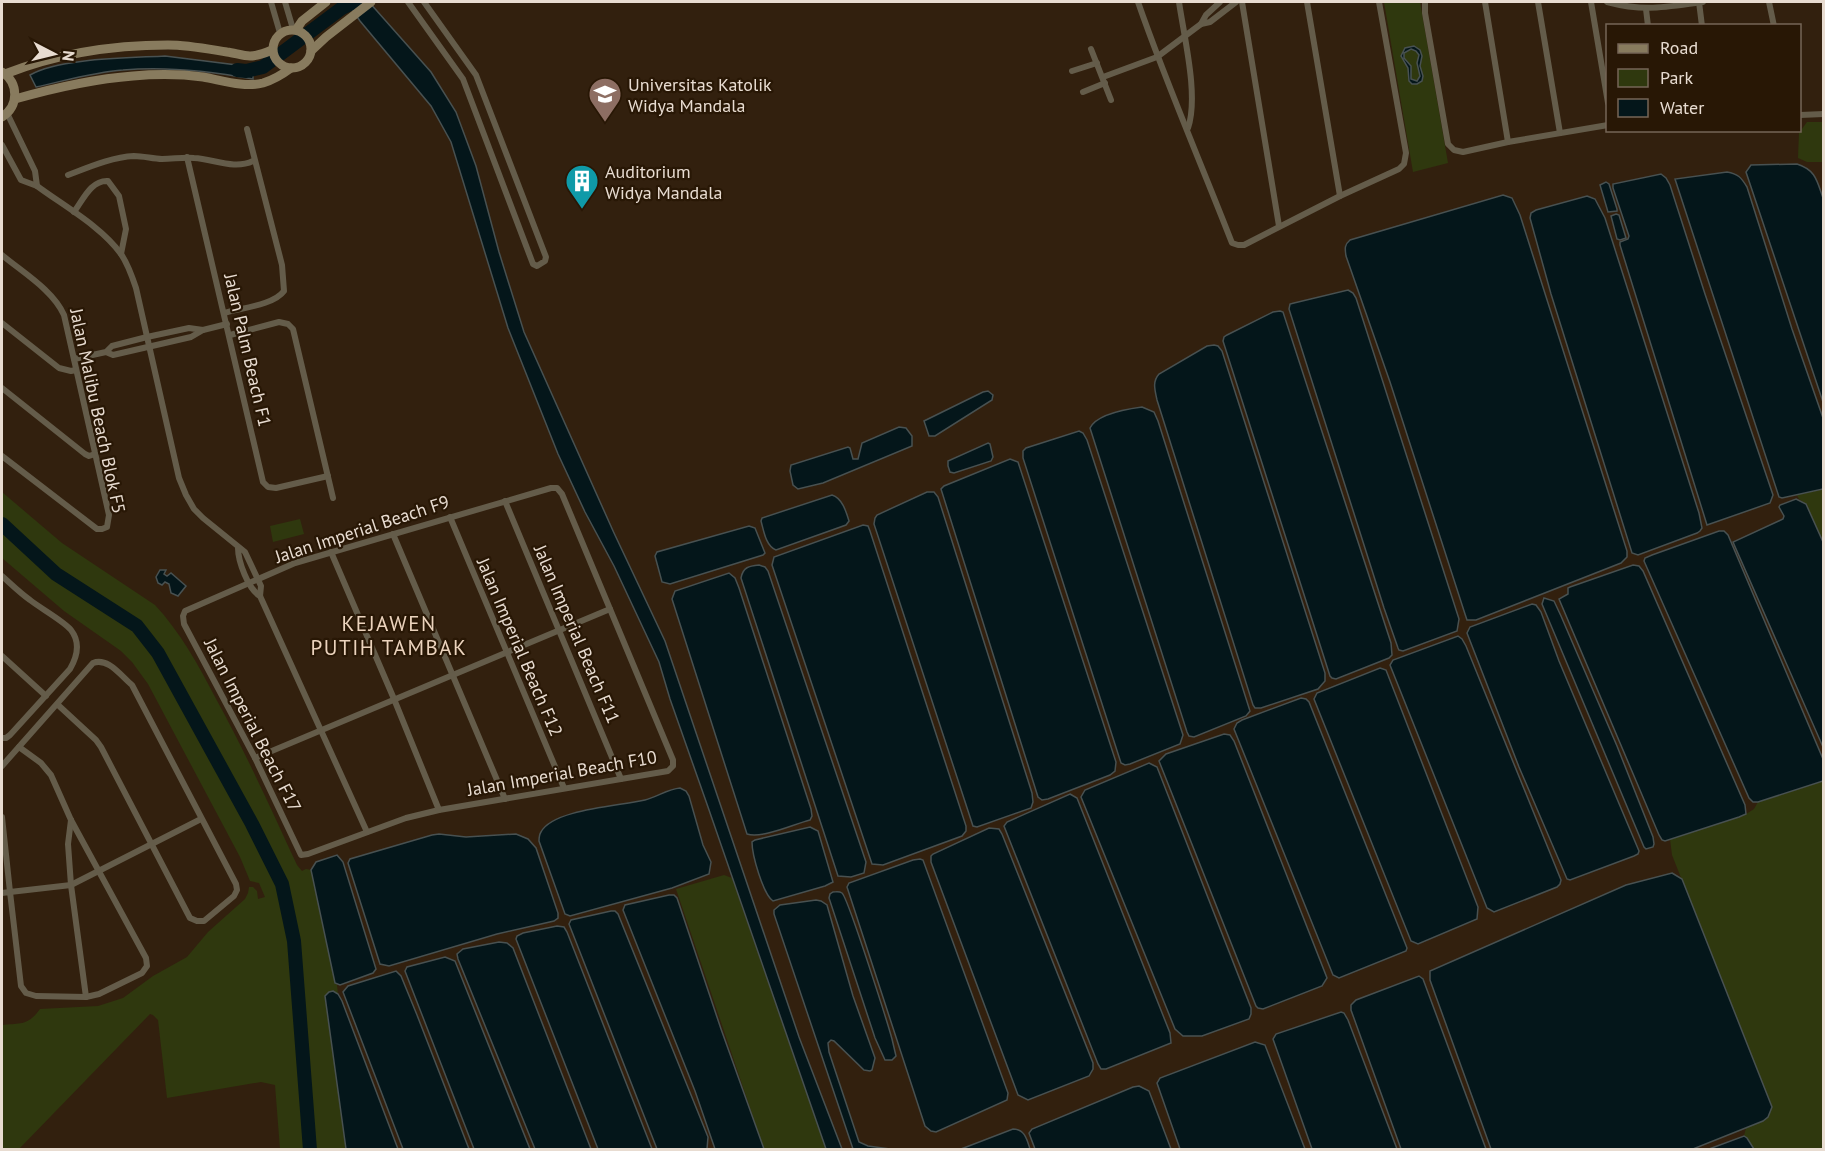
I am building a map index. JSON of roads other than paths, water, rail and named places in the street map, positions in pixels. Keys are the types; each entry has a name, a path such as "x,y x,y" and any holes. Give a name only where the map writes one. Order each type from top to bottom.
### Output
{"street":[{"path":"271,2 280,33"},
{"path":"285,2 294,29 305,34 309,39 311,51"},
{"path":"291,68 278,63 272,50 273,43 280,33 294,29 326,2"},
{"path":"15,99 59,86 134,76 180,75 261,84 291,68 304,64 311,51 326,37 371,2"},
{"path":"408,2 463,79 533,264 537,266 545,261 546,257 476,75 424,2"},
{"path":"1138,2 1157,57 1188,129 1232,243 1238,245 1244,245 1399,169 1405,162 1406,153 1379,2"},
{"path":"1179,2 1192,98 1188,129"},
{"path":"1202,24 1206,15 1220,2"},
{"path":"1083,92 1104,80 1157,57 1236,2"},
{"path":"1242,2 1279,226"},
{"path":"1307,2 1340,196"},
{"path":"1425,2 1448,144 1454,150 1463,152 1606,125"},
{"path":"1485,2 1508,142"},
{"path":"1538,2 1560,133"},
{"path":"1591,2 1606,92"},
{"path":"1607,2 1646,9 1700,2 1702,24"},
{"path":"1769,2 1774,24"},
{"path":"1646,9 1648,24"},
{"path":"37,186 35,171 4,115 12,107 15,99 14,87 3,73 53,58 133,46 170,45 250,56 261,55 272,50"},
{"path":"1092,48 1111,100"},
{"path":"1072,71 1097,63"},
{"path":"1801,115 1824,114"},
{"path":"484,133 496,128"},
{"path":"224,313 270,301 280,296 285,285 247,129"},
{"path":"2,145 21,180 37,186 106,236 130,269 179,478 186,495 194,509 203,518 245,552 261,586 260,596 367,832"},
{"path":"68,175 121,158 136,156 160,159 187,157 232,165 253,160"},
{"name":"Jalan Palm Beach F1","path":"187,157 263,482 268,487 276,488 328,476"},
{"path":"74,212 95,183 101,180 108,181 119,196 126,229 121,254"},
{"name":"Jalan Malibu Beach Blok F5","path":"2,255 60,304 109,515 107,527 97,529 2,456"},
{"path":"230,335 279,322 293,328 333,498"},
{"path":"2,323 59,368 76,370"},
{"path":"106,352 113,355 149,347 191,337 203,330 227,324"},
{"path":"74,359 106,352 112,346 147,337 189,328 203,330"},
{"path":"2,388 85,454 89,456 95,454"},
{"name":"Jalan Imperial Beach F9","path":"185,611 295,563 551,488"},
{"name":"Jalan Imperial Beach F10","path":"299,853 308,854 406,818 439,810 671,769 673,764 562,494 557,488 551,488"},
{"name":"Jalan Imperial Beach F11","path":"506,501 621,779"},
{"name":"Jalan Imperial Beach F12","path":"450,517 564,788"},
{"path":"393,534 505,799"},
{"path":"238,548 238,556 249,584 253,592 260,596"},
{"path":"331,552 439,810"},
{"path":"2,576 28,599 71,629 78,649 70,669 10,735 2,738"},
{"path":"255,758 610,609"},
{"name":"Jalan Imperial Beach F17","path":"185,611 184,624 255,758 299,853"},
{"path":"2,656 46,696"},
{"path":"2,766 93,663 99,661 107,663 132,685 236,884 237,890 234,896 204,921 190,918 96,740 57,704"},
{"path":"2,818 21,986 26,993 36,996 86,997 99,994 142,973 147,966 146,958 71,820 51,775 41,763 19,747"},
{"path":"2,893 71,885 201,819"},
{"path":"71,820 68,844 71,885 86,997"}],"water":[{"path":"347,2 369,2 431,72 456,112 476,166 524,332 665,641 799,1037 842,1149 826,1149 659,662 558,454 508,328 451,142 431,106 360,21"},
{"path":"1414,46 1420,50 1422,56 1420,66 1423,76 1422,81 1417,84 1409,81 1408,68 1401,56 1405,48","holes":["1411,49 1419,55 1417,63 1420,76 1417,81 1411,79 1411,66 1404,58 1404,53"]},
{"path":"165,56 253,67 253,79 188,70 139,69 112,71 36,87 30,75 42,69 76,62"},
{"path":"1797,164 1812,173 1823,198 1823,402 1746,172 1751,165"},
{"path":"1727,172 1739,176 1747,187 1823,418 1823,489 1779,497 1675,179"},
{"path":"1661,174 1670,185 1773,495 1770,503 1707,525 1620,245 1620,242 1628,239 1629,236 1613,184"},
{"path":"1606,182 1609,184 1617,211 1608,212 1600,185"},
{"path":"1503,195 1512,198 1520,215 1627,557 1621,563 1476,620 1467,620 1390,382 1346,256 1345,247 1350,240"},
{"path":"1587,196 1595,199 1605,218 1702,528 1697,533 1638,555 1632,553 1551,294 1530,218 1531,213 1536,210"},
{"path":"1619,215 1626,238 1620,240 1617,239 1611,216"},
{"path":"1348,290 1356,298 1459,619 1457,631 1403,651 1398,648 1384,608 1289,309 1290,304"},
{"path":"1273,312 1283,312 1391,643 1392,655 1389,658 1336,679 1330,676 1223,341 1227,335"},
{"path":"1214,345 1222,351 1325,673 1325,681 1318,689 1261,708 1255,708 1253,705 1155,389 1155,380 1159,374 1207,346"},
{"path":"988,391 993,395 992,400 935,436 929,436 924,421"},
{"path":"1142,407 1154,412 1158,421 1250,711 1246,716 1194,737 1189,736 1187,732 1090,428 1106,416"},
{"path":"899,427 906,428 912,436 912,446 823,483 798,489 793,485 791,465 848,447 853,459 858,459 862,443"},
{"path":"1079,431 1087,440 1183,735 1180,744 1125,765 1121,763 1023,458 1023,451 1026,448"},
{"path":"988,443 993,457 991,461 954,473 950,472 948,461"},
{"path":"1010,459 1018,462 1116,762 1115,771 1110,775 1042,800 1038,797 941,489"},
{"path":"927,492 934,492 938,497 1032,793 1031,808 977,827 973,826 874,524 877,515"},
{"path":"832,495 841,502 845,509 849,521 846,525 776,550 770,545 764,534 762,518"},
{"path":"1796,499 1806,504 1823,542 1823,747 1733,542 1783,519 1780,505"},
{"path":"863,525 868,526 870,531 966,826 966,831 962,836 883,865 872,864 772,565 774,557"},
{"path":"749,526 755,528 765,553 763,555 670,584 662,582 655,556 657,552"},
{"path":"1724,531 1728,535 1823,759 1823,781 1758,802 1753,802 1749,798 1644,561 1652,555"},
{"path":"759,565 768,571 866,862 864,873 851,877 838,876 741,578 743,571 747,568"},
{"path":"1633,565 1639,566 1643,571 1745,805 1746,814 1665,841 1659,835 1559,599 1568,594 1570,587"},
{"path":"160,570 166,570 164,574 167,576 171,573 186,586 178,596 171,593 169,584 158,583 156,577"},
{"path":"729,573 735,578 739,588 812,816 810,820 753,835 747,834 672,599 675,591"},
{"path":"1544,598 1554,601 1561,616 1617,746 1653,837 1653,847 1646,849 1644,847 1542,604"},
{"path":"1532,604 1536,605 1541,612 1559,661 1639,851 1634,856 1570,880 1567,879 1519,767 1467,633 1470,627"},
{"path":"1458,636 1466,646 1561,880 1557,887 1494,912 1487,908 1390,665 1393,660"},
{"path":"1380,668 1386,670 1478,907 1477,919 1418,944 1411,941 1314,699 1317,693"},
{"path":"1301,698 1309,702 1407,948 1406,951 1339,978 1333,975 1234,729 1242,720"},
{"path":"1224,734 1230,735 1234,741 1327,978 1322,986 1263,1009 1256,1006 1159,761 1166,754"},
{"path":"1149,763 1157,767 1251,1008 1249,1019 1202,1036 1183,1036 1175,1029 1081,797 1085,790"},
{"path":"680,788 689,796 703,845 711,862 709,874 672,888 570,916 565,914 539,841 540,833 548,824 573,813 645,800"},
{"path":"1070,794 1077,798 1170,1033 1171,1043 1106,1069 1101,1069 1098,1064 1004,826 1007,822"},
{"path":"810,827 818,831 833,882 773,901 759,874 752,842"},
{"path":"989,828 999,829 1002,834 1093,1063 1089,1076 1028,1100 1018,1095 931,862 933,854"},
{"path":"439,834 466,837 516,834 528,839 536,848 558,918 389,966 380,964 348,863 350,859"},
{"path":"337,855 343,862 376,969 373,973 340,985 335,983 311,870 316,862"},
{"path":"920,859 923,860 1008,1093 1007,1100 936,1132 925,1126 847,887 849,883"},
{"path":"1672,873 1682,879 1772,1107 1768,1117 1693,1149 1491,1149 1430,980 1430,971 1626,885"},
{"path":"833,892 842,893 859,937 892,1039 896,1056 892,1060 885,1060 875,1038 829,898"},
{"path":"669,895 677,898 764,1149 715,1149 695,1091 623,910 625,905"},
{"path":"816,900 827,905 853,996 875,1058 872,1070 864,1070 831,1040 828,1043 829,1052 859,1142 868,1146 890,1149 853,1149 774,914 774,910 780,905"},
{"path":"611,911 618,914 708,1137 707,1149 657,1149 569,924 571,920"},
{"path":"557,926 564,927 567,932 652,1149 598,1149 516,939 523,933"},
{"path":"499,942 507,943 513,948 591,1149 535,1149 457,954 463,949"},
{"path":"445,957 455,961 530,1149 474,1149 405,971 407,967"},
{"path":"396,971 401,976 417,1015 469,1149 403,1149 343,992 348,986"},
{"path":"1419,976 1423,979 1486,1149 1401,1149 1351,1005 1356,1000"},
{"path":"333,991 342,1001 398,1149 346,1149 325,996"},
{"path":"1341,1012 1348,1020 1397,1149 1312,1149 1273,1039 1276,1034"},
{"path":"1255,1042 1265,1045 1305,1149 1180,1149 1157,1083 1160,1078"},
{"path":"1139,1086 1149,1091 1171,1149 1035,1149 1029,1133 1032,1129"},
{"path":"1013,1129 1023,1133 1030,1149 961,1149"},
{"path":"1744,1136 1754,1149 1709,1149"}],"waterway":[{"path":"237,70 246,71 263,67 342,8 354,2"},
{"path":"2,524 56,574 137,626 158,653 252,824 282,884 294,941 310,1150"}],"place":[{"name":"Universitas Katolik Widya Mandala","path":"605,123"},
{"name":"Auditorium Widya Mandala","path":"582,210"}],"district":[{"name":"KEJAWEN PUTIH TAMBAK","path":"389,635"}]}
